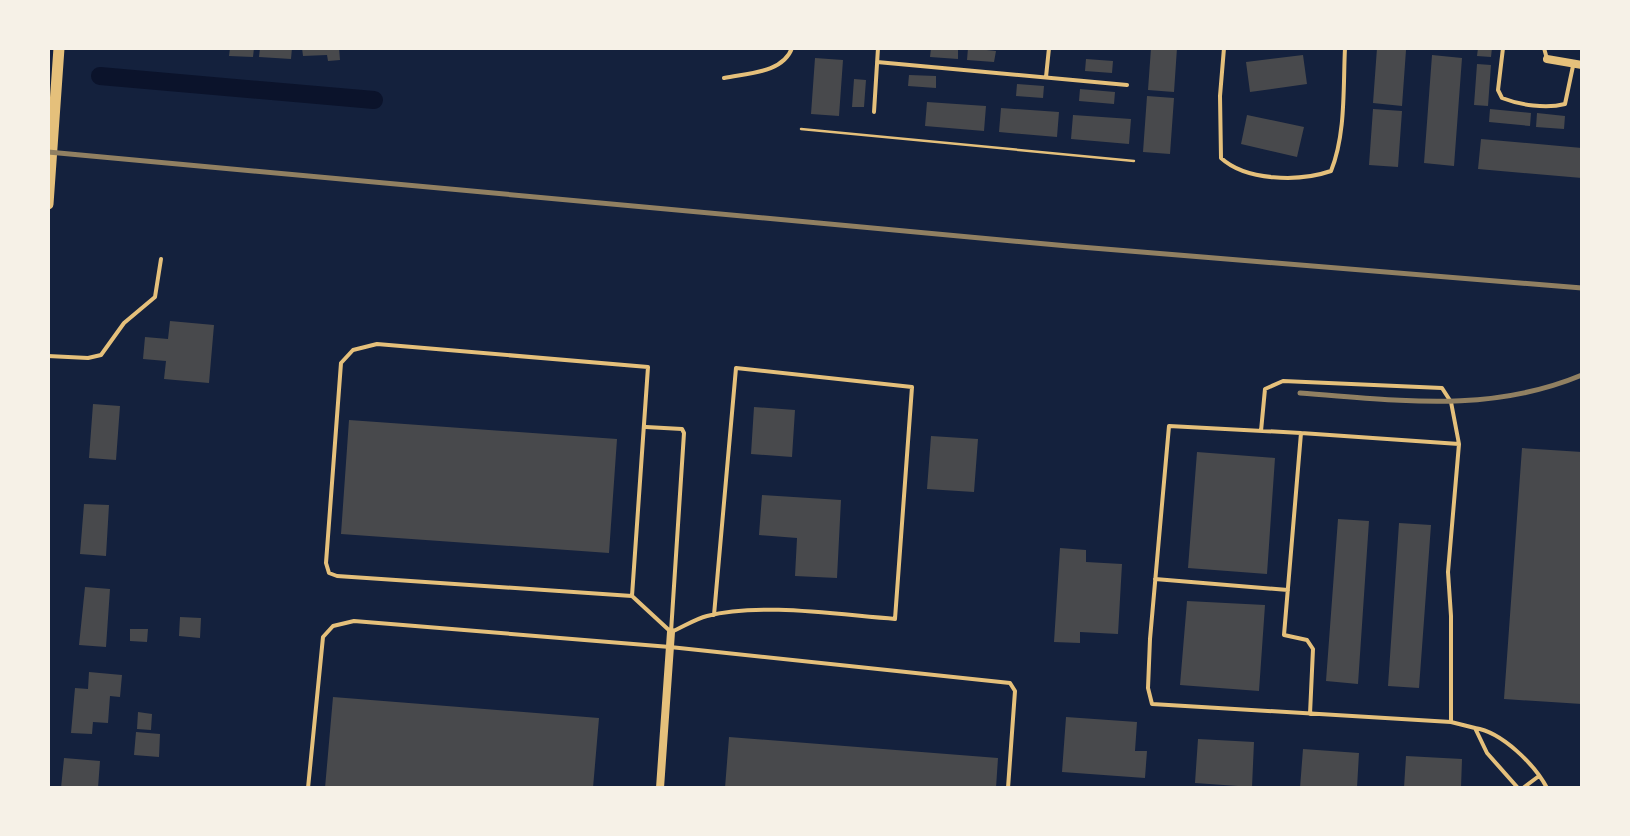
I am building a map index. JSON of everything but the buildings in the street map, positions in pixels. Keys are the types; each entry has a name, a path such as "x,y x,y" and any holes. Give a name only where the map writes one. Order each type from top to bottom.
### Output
{"main road":[{"path":"48,204 59,48"}],"street":[{"path":"1547,59 1578,65"},
{"path":"660,788 671,632"}],"lane":[{"path":"724,78 775,67 788,58 792,48"},
{"path":"874,112 878,48"},
{"path":"1046,77 1049,48"},
{"path":"1224,48 1221,158 1236,171 1250,174 1317,176 1331,172 1335,161 1345,48"},
{"path":"1503,48 1498,90 1502,98 1511,102 1565,104 1578,65"},
{"path":"1544,48 1547,59"},
{"path":"877,62 1127,85"},
{"path":"48,356 88,358 101,354 124,323 155,297 161,259"},
{"path":"632,596 648,367 377,344 353,350 341,363 326,563 330,573 632,596 671,632"},
{"path":"671,632 714,615 745,610 895,618 912,388 736,368 714,615"},
{"path":"1261,431 1265,388 1283,380 1442,388 1452,402 1459,444 1448,572 1451,722"},
{"path":"1459,444 1169,426 1148,688 1152,704 1451,722 1490,730 1540,775 1547,788"},
{"path":"644,427 682,429 684,434 671,632"},
{"path":"1301,433 1284,635 1307,640 1313,649 1310,714"},
{"path":"1155,579 1288,590"},
{"path":"308,788 323,637 333,626 354,621 1010,683 1015,691 1008,788"},
{"path":"1476,728 1487,753 1521,788 1540,775"}],"path":[{"path":"801,129 1134,162"}],"waterway":[{"path":"100,76 374,100"}],"railway":[{"path":"48,152 1068,246 1582,288"},
{"path":"1300,393 1408,401 1478,400 1547,387 1582,375"}]}
